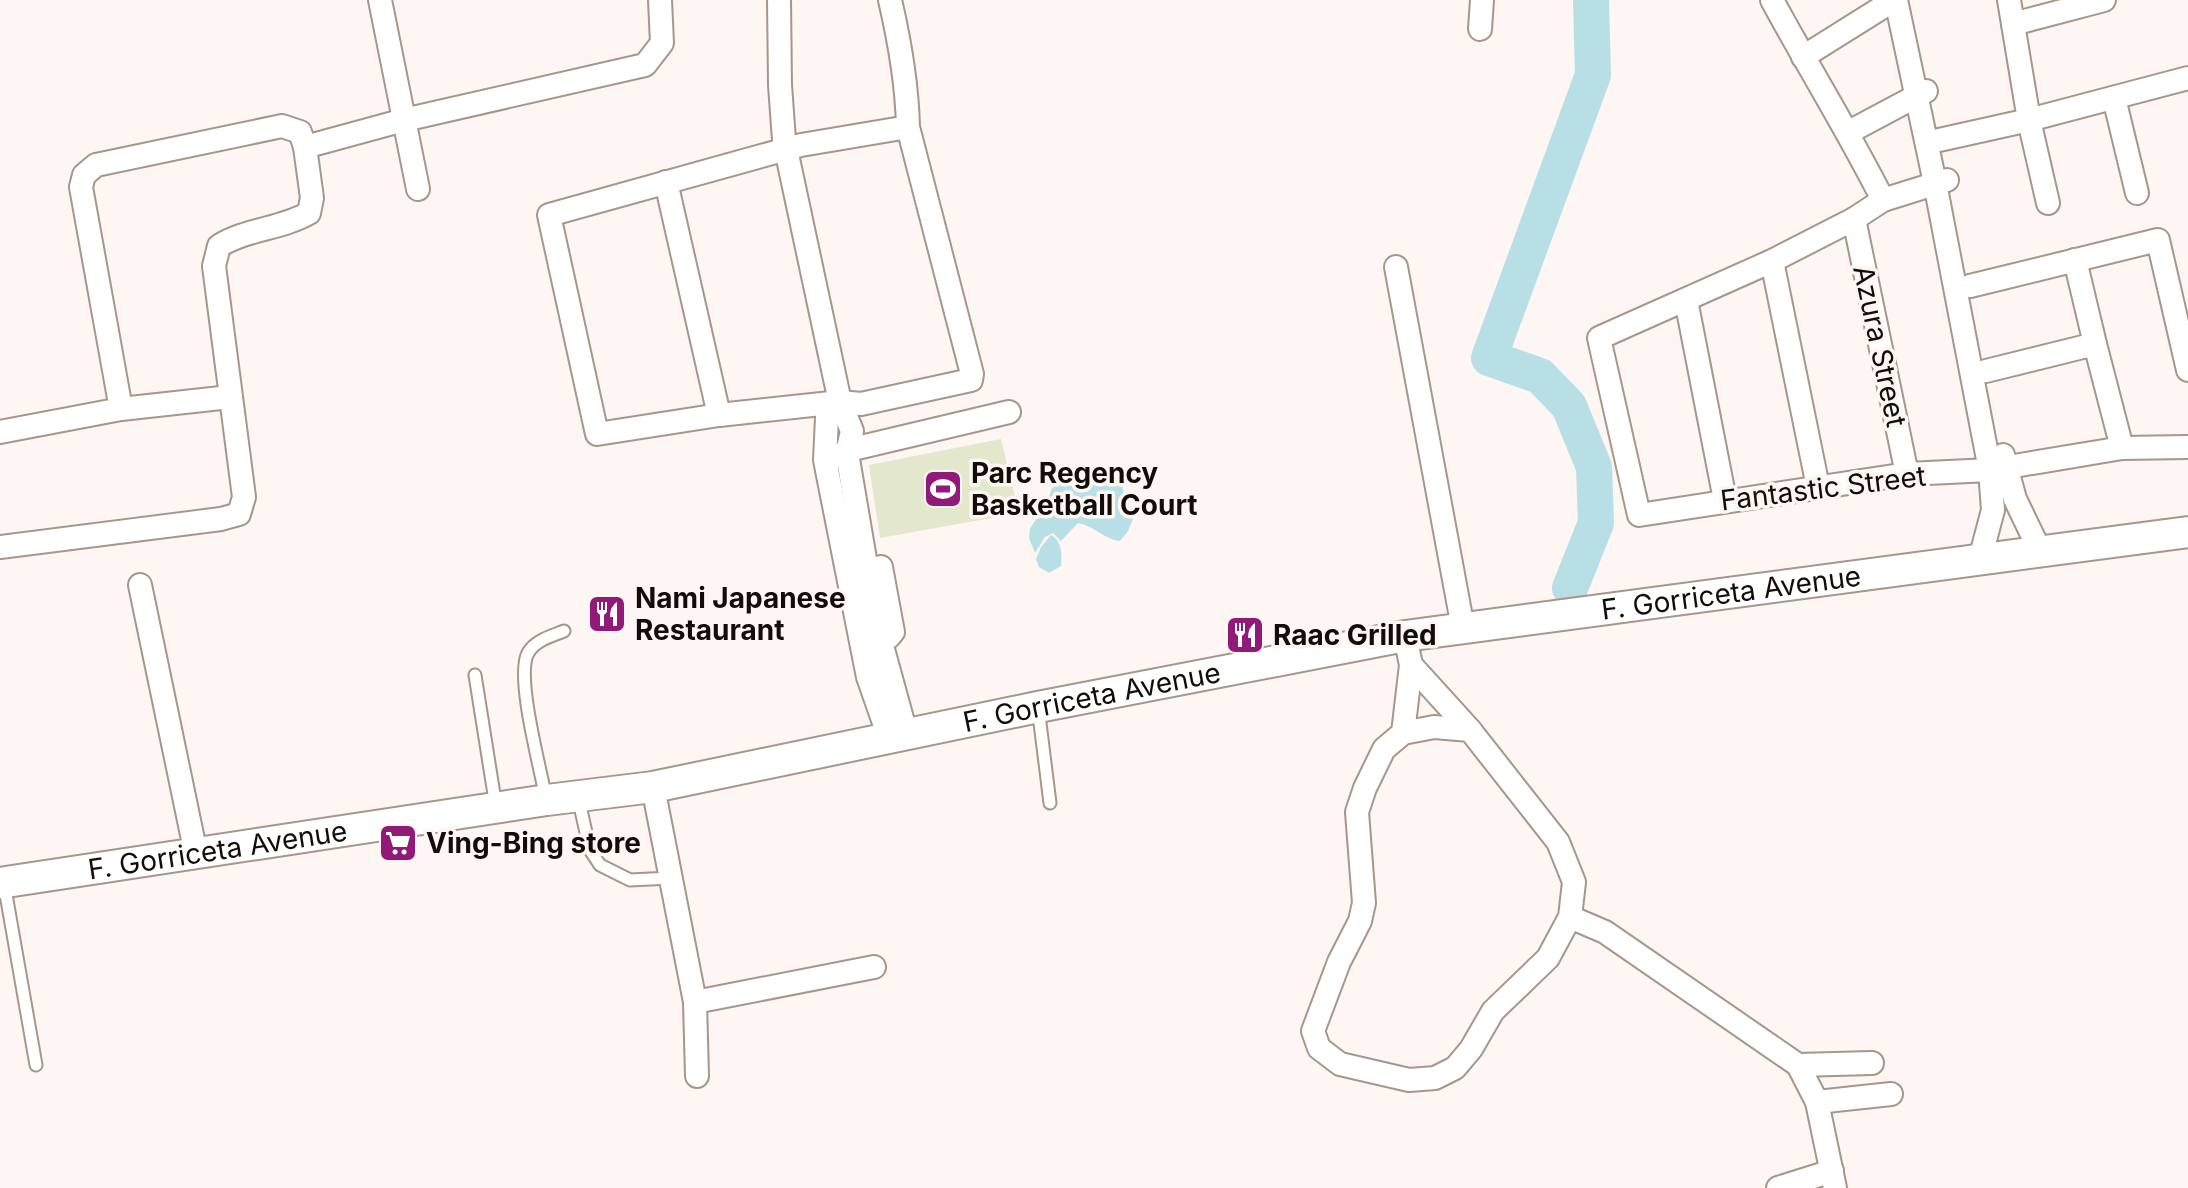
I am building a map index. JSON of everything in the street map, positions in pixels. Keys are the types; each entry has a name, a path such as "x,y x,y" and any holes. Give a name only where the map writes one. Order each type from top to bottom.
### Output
{"main road":[{"name":"F. Gorriceta Avenue","path":"2,882 496,807 653,787 1038,707 1408,651 1463,628 2188,532"}],"street":[{"path":"380,0 418,189"},
{"path":"305,147 404,120 645,65 662,43 660,0"},
{"path":"779,0 780,85 788,167 840,402 852,431 852,450 891,613 893,632 889,637 872,642"},
{"path":"890,0 902,53 908,127 972,374 971,380 861,404 840,402 719,415 597,434 549,215 787,149 908,127"},
{"path":"1480,29 1482,0"},
{"path":"1772,0 1849,132 1883,200"},
{"path":"1803,57 1895,0 1939,140 1941,182 1970,286 1986,371 1998,469 1993,510 1980,559"},
{"path":"1908,0 1922,93 1998,469 2040,551"},
{"path":"2009,0 2029,120 2048,203"},
{"path":"2013,24 2104,0"},
{"path":"1939,140 2188,78"},
{"path":"1849,132 1922,93"},
{"path":"2114,98 2137,193"},
{"path":"0,547 221,519 239,514 244,497 214,266 219,246 233,237 299,219 309,213 312,198 300,132 282,126 96,165 84,175 81,187 121,409"},
{"path":"666,182 719,415"},
{"path":"1725,500 1686,300 1772,261 1854,219 1883,200 1941,182"},
{"name":"Azura Street","path":"1854,219 1907,474"},
{"path":"1970,286 2158,240 2188,370"},
{"path":"2075,260 2122,448"},
{"path":"1772,261 1818,487"},
{"path":"1396,267 1463,628"},
{"name":"Fantastic Street","path":"1686,300 1599,338 1639,515 1907,474 1998,469 2122,448 2188,447"},
{"path":"1986,371 2095,344"},
{"path":"0,432 121,409 230,397"},
{"path":"840,402 827,417 825,460 897,735"},
{"path":"825,460 852,450 1009,412"},
{"path":"140,585 196,854"},
{"path":"1408,651 1558,842 1574,882 1570,917 1548,958 1493,1011 1471,1049 1455,1068 1435,1078 1409,1080 1340,1064 1319,1048 1313,1031 1339,962 1360,921 1364,903 1357,812 1365,788 1384,749 1403,733 1434,727 1470,730"},
{"path":"1403,733 1408,651"},
{"path":"653,787 695,1002 697,1076"},
{"path":"1570,917 1605,932 1798,1065 1817,1102 1834,1179 1778,1188"},
{"path":"695,1002 874,967"},
{"path":"1798,1065 1872,1063"},
{"path":"1817,1102 1891,1094"}],"lane":[{"path":"547,800 524,672 526,655 534,644 564,631"},
{"path":"475,675 496,807"},
{"path":"1038,707 1050,803"},
{"path":"578,796 590,850 600,865 630,880 671,878"},
{"path":"2,882 36,1065"}],"green space":[{"name":"Parc Regency Basketball Court","path":"1001,439 1019,513 880,538 869,465"}],"water":[{"path":"1107,472 1122,483 1125,503 1135,514 1120,541 1078,523 1061,541 1053,533 1045,537 1035,553 1029,538 1030,528 1046,506 1052,488 1060,481 1086,480"},
{"path":"1051,535 1059,545 1061,566 1049,573 1039,567 1036,559"}],"waterway":[{"path":"1570,588 1596,523 1594,467 1569,406 1540,376 1489,358 1593,75 1591,0"}],"place":[{"name":"Parc Regency Basketball Court","path":"943,489"},
{"name":"Nami Japanese Restaurant","path":"607,614"},
{"name":"Raac Grilled","path":"1245,635"},
{"name":"Ving-Bing store","path":"398,843"}]}
